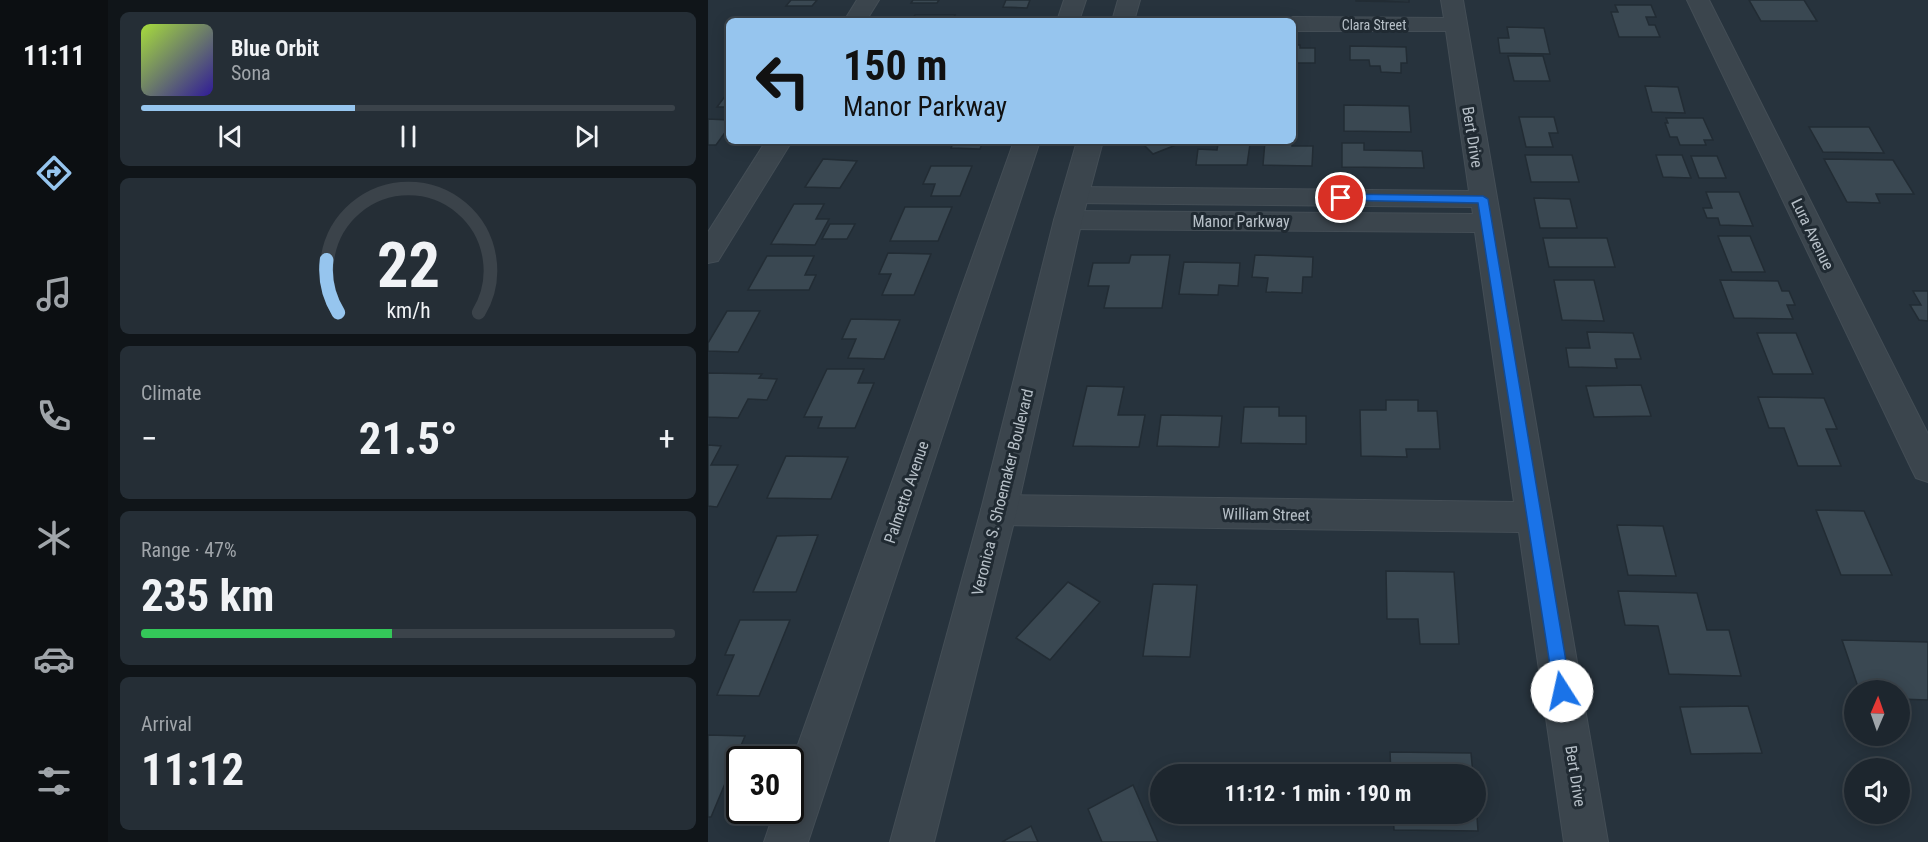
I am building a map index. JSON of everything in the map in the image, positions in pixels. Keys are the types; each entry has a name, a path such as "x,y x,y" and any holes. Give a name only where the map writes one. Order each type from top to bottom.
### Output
{"street":[{"path":"857,18 868,0"},
{"path":"1069,18 1075,0"},
{"path":"1124,18 1129,0"},
{"name":"Lura Avenue","path":"1698,0 1928,468"},
{"name":"Clara Street","path":"1296,24 1454,13"},
{"name":"Bert Drive","path":"1454,13 1586,842"},
{"path":"708,254 718,224 777,144"},
{"name":"Palmetto Avenue","path":"786,842 1026,144"},
{"name":"Veronica S. Shoemaker Boulevard","path":"912,842 999,510 1089,144"},
{"name":"Manor Parkway","path":"1072,207 1485,211"},
{"name":"William Street","path":"999,510 1533,517"}],"building":[{"path":"791,0 817,0 812,6 786,6"},
{"path":"913,0 939,0 937,3 911,3"},
{"path":"1006,0 1030,0 1027,8 1003,7"},
{"path":"1409,0 1409,2 1356,1"},
{"path":"1749,0 1804,0 1817,21 1761,21"},
{"path":"1615,5 1651,5 1656,17 1646,17 1649,25 1655,25 1660,37 1619,37 1611,12 1618,12"},
{"path":"915,15 955,15 954,18 913,18"},
{"path":"1507,27 1544,28 1550,54 1500,53 1498,38 1509,38"},
{"path":"1296,45 1300,45 1300,48 1315,48 1315,63 1296,63"},
{"path":"1350,46 1406,47 1407,63 1401,63 1401,73 1381,72 1380,66 1370,66 1369,60 1350,60"},
{"path":"1508,56 1543,56 1550,81 1514,81"},
{"path":"1645,86 1678,87 1685,113 1652,112"},
{"path":"726,95 726,107 717,107"},
{"path":"1344,105 1409,106 1411,132 1344,131"},
{"path":"1519,117 1554,117 1558,133 1549,133 1553,147 1526,147"},
{"path":"1666,118 1703,118 1713,140 1704,140 1706,145 1680,145 1677,137 1670,137 1665,123 1668,123"},
{"path":"708,119 726,120 726,131 716,145 708,145"},
{"path":"1809,127 1869,127 1884,153 1823,152"},
{"path":"1342,143 1364,143 1364,150 1422,151 1424,168 1342,167"},
{"path":"953,144 982,144 980,149 951,148"},
{"path":"1143,144 1178,144 1153,154"},
{"path":"1218,144 1250,144 1247,165 1196,165 1198,149 1217,150"},
{"path":"1265,144 1313,146 1312,166 1263,165"},
{"path":"1525,155 1572,155 1579,182 1531,182"},
{"path":"1656,155 1682,155 1691,178 1663,177"},
{"path":"1691,156 1717,156 1726,178 1699,178"},
{"path":"823,159 857,161 840,188 805,187"},
{"path":"1824,159 1893,160 1914,194 1876,194 1880,203 1847,202"},
{"path":"931,166 972,166 960,196 931,196 935,184 923,184"},
{"path":"1706,192 1739,192 1753,226 1720,225 1718,218 1707,218 1703,208 1712,208"},
{"path":"1534,198 1570,199 1577,228 1540,228"},
{"path":"794,204 824,204 816,219 829,219 815,245 771,244"},
{"path":"905,207 952,207 938,241 890,241"},
{"path":"830,224 855,224 847,239 822,239"},
{"path":"1718,236 1750,236 1765,272 1732,272"},
{"path":"1543,238 1607,238 1615,267 1549,267"},
{"path":"888,253 931,254 914,295 882,295 891,274 879,274"},
{"path":"1131,255 1170,255 1162,308 1104,308 1109,286 1088,286 1093,263 1129,263"},
{"path":"1255,255 1313,257 1312,277 1303,277 1302,293 1266,292 1268,278 1252,277"},
{"path":"767,256 814,256 805,275 816,275 809,290 748,290"},
{"path":"1184,262 1240,263 1238,286 1219,285 1218,295 1179,294"},
{"path":"1554,280 1594,280 1604,321 1562,320"},
{"path":"1720,280 1778,281 1782,291 1789,291 1795,305 1787,305 1793,319 1734,318"},
{"path":"1913,291 1928,291 1928,321 1919,320 1910,305 1921,305"},
{"path":"727,311 760,311 738,352 708,351 708,343"},
{"path":"851,319 900,320 884,359 848,358 856,339 842,339"},
{"path":"1587,332 1633,333 1641,359 1615,359 1617,368 1569,367 1566,348 1590,348"},
{"path":"1757,333 1796,333 1813,374 1773,374"},
{"path":"827,369 864,369 858,383 874,383 855,428 818,428 822,417 804,417"},
{"path":"708,373 762,374 759,378 777,379 767,400 748,399 738,418 708,417"},
{"path":"1641,385 1651,416 1594,417 1586,386"},
{"path":"1087,386 1124,387 1118,415 1145,415 1139,447 1073,446"},
{"path":"1758,397 1824,398 1837,429 1826,429 1841,466 1798,466 1784,428 1769,428"},
{"path":"1386,400 1418,400 1418,411 1437,411 1440,449 1406,449 1407,457 1361,456 1360,410 1386,410"},
{"path":"1244,407 1279,407 1279,416 1306,416 1306,444 1241,443"},
{"path":"1161,415 1222,416 1219,447 1157,446"},
{"path":"708,445 721,446 711,465 738,465 717,507 708,506"},
{"path":"786,456 848,457 831,499 767,498"},
{"path":"1816,510 1864,511 1892,575 1841,575"},
{"path":"1617,525 1663,526 1676,576 1628,575"},
{"path":"818,535 796,592 753,592 777,536"},
{"path":"1386,571 1454,572 1459,644 1420,644 1418,619 1387,619"},
{"path":"1068,582 1100,602 1050,660 1016,638"},
{"path":"1153,584 1197,585 1190,657 1143,656"},
{"path":"1618,591 1697,593 1707,630 1729,630 1741,676 1669,674 1658,626 1625,625"},
{"path":"740,620 790,620 759,696 717,695 734,655 725,655"},
{"path":"1842,640 1928,642 1928,700 1910,699 1910,680 1856,680"},
{"path":"1748,706 1762,753 1691,754 1680,707"},
{"path":"708,735 745,736 741,746 726,746 726,781 711,817 708,817"},
{"path":"1390,752 1471,753 1472,764 1391,764"},
{"path":"1133,785 1158,842 1102,842 1088,809"},
{"path":"1394,824 1478,824 1478,831 1394,830"},
{"path":"1031,826 1038,842 1002,842"}],"route":[{"path":"1341,198 1483,199 1562,691"}]}
